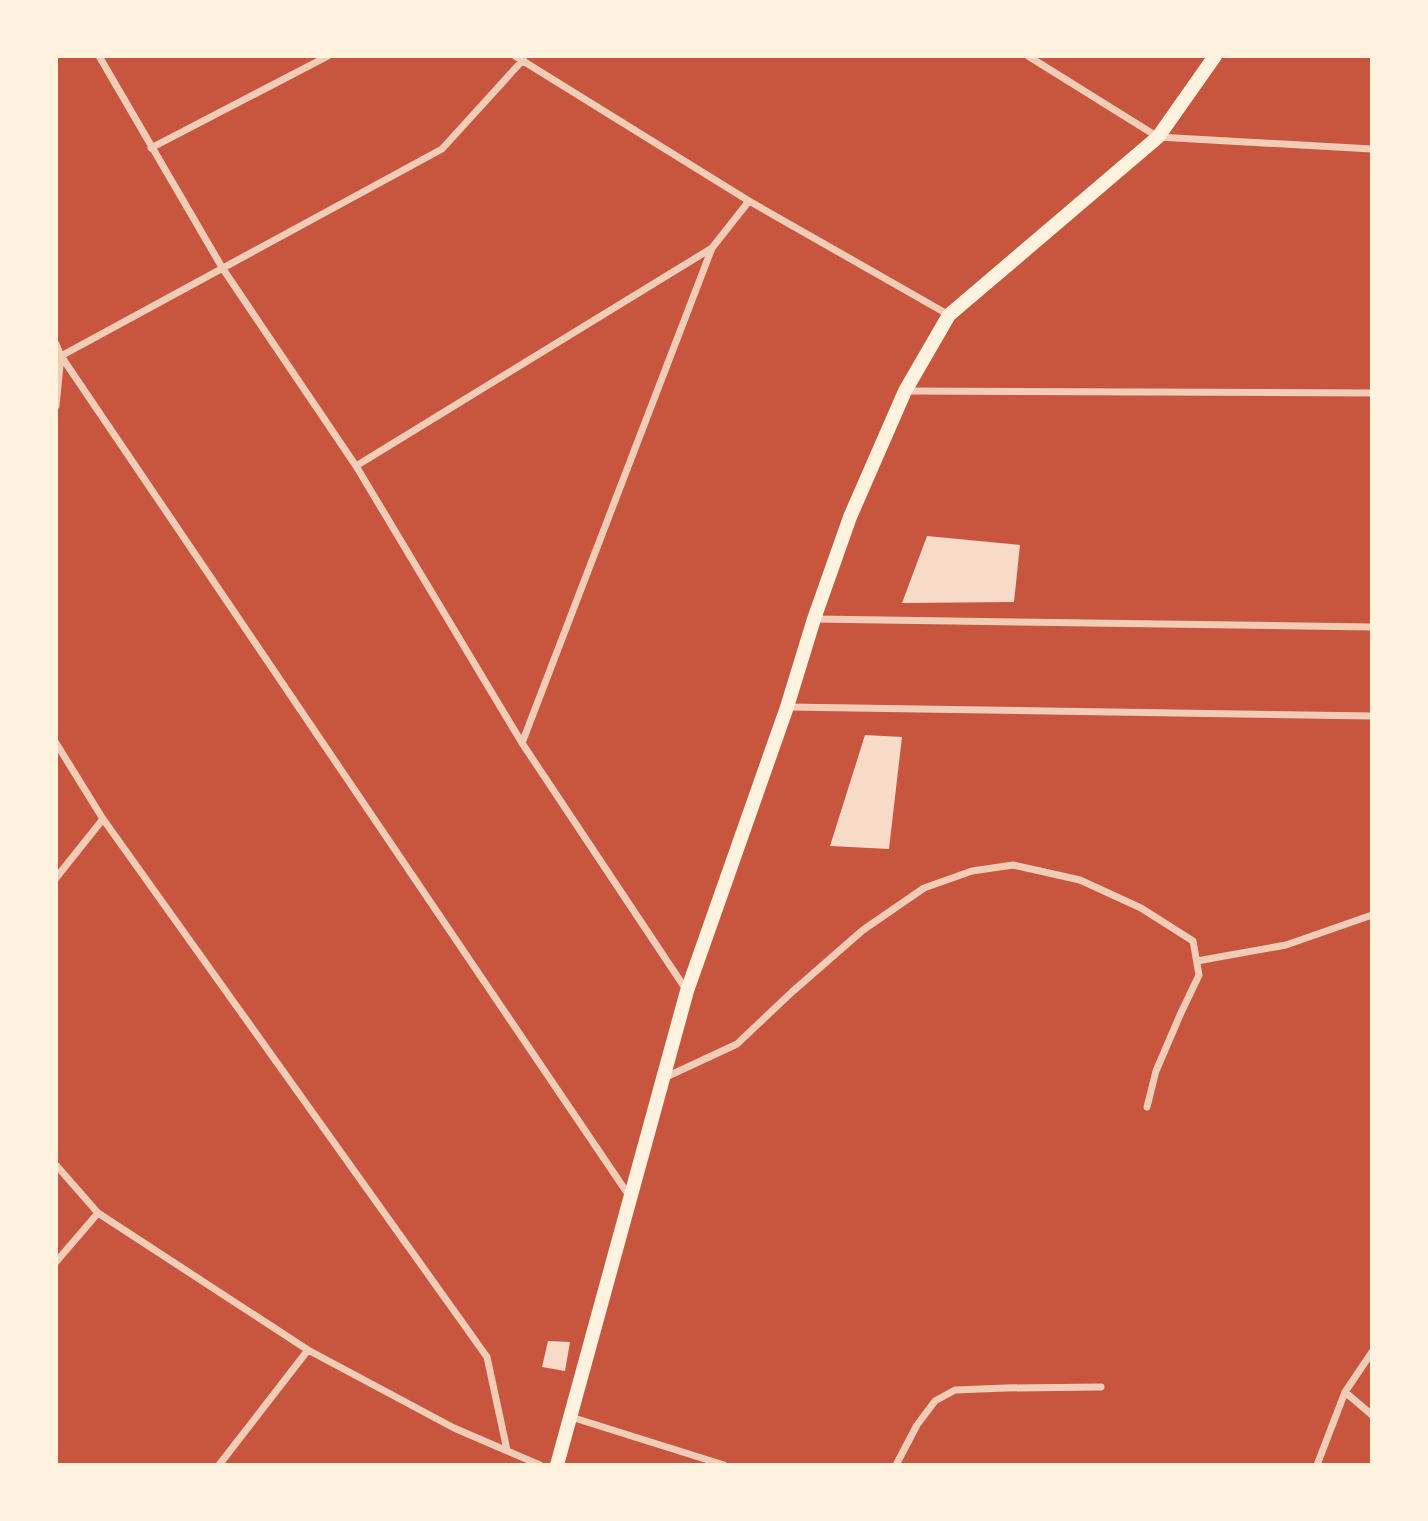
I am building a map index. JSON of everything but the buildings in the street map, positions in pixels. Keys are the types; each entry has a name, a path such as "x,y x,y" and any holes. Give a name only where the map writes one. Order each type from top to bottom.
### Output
{"main road":[{"path":"557,1465 687,991 787,707 850,517 905,391 949,315 1158,137 1215,56"}],"street":[{"path":"99,56 223,269 355,466 522,743 687,991"},
{"path":"151,148 328,56"},
{"path":"1028,56 1158,137 1372,149"},
{"path":"61,356 442,149 520,58 749,201 949,315"},
{"path":"522,743 712,248 749,201"},
{"path":"355,466 712,248"},
{"path":"56,344 61,356 631,1198"},
{"path":"56,406 61,356"},
{"path":"905,391 1372,393"},
{"path":"814,619 1372,627"},
{"path":"787,707 1372,716"},
{"path":"56,743 103,819 487,1357 507,1450"},
{"path":"56,878 103,819"},
{"path":"663,1079 737,1044 863,930 924,888 972,872 1013,865 1080,880 1141,908 1192,941 1199,975 1156,1071 1147,1107"},
{"path":"1197,961 1286,946 1372,915"},
{"path":"56,1164 98,1213 309,1350 454,1428 540,1465"},
{"path":"56,1262 98,1213"},
{"path":"219,1465 309,1350"},
{"path":"1317,1465 1345,1392 1372,1352"},
{"path":"896,1465 923,1417 936,1401 955,1390 1101,1387"},
{"path":"1345,1392 1372,1415"},
{"path":"570,1416 724,1465"}]}
